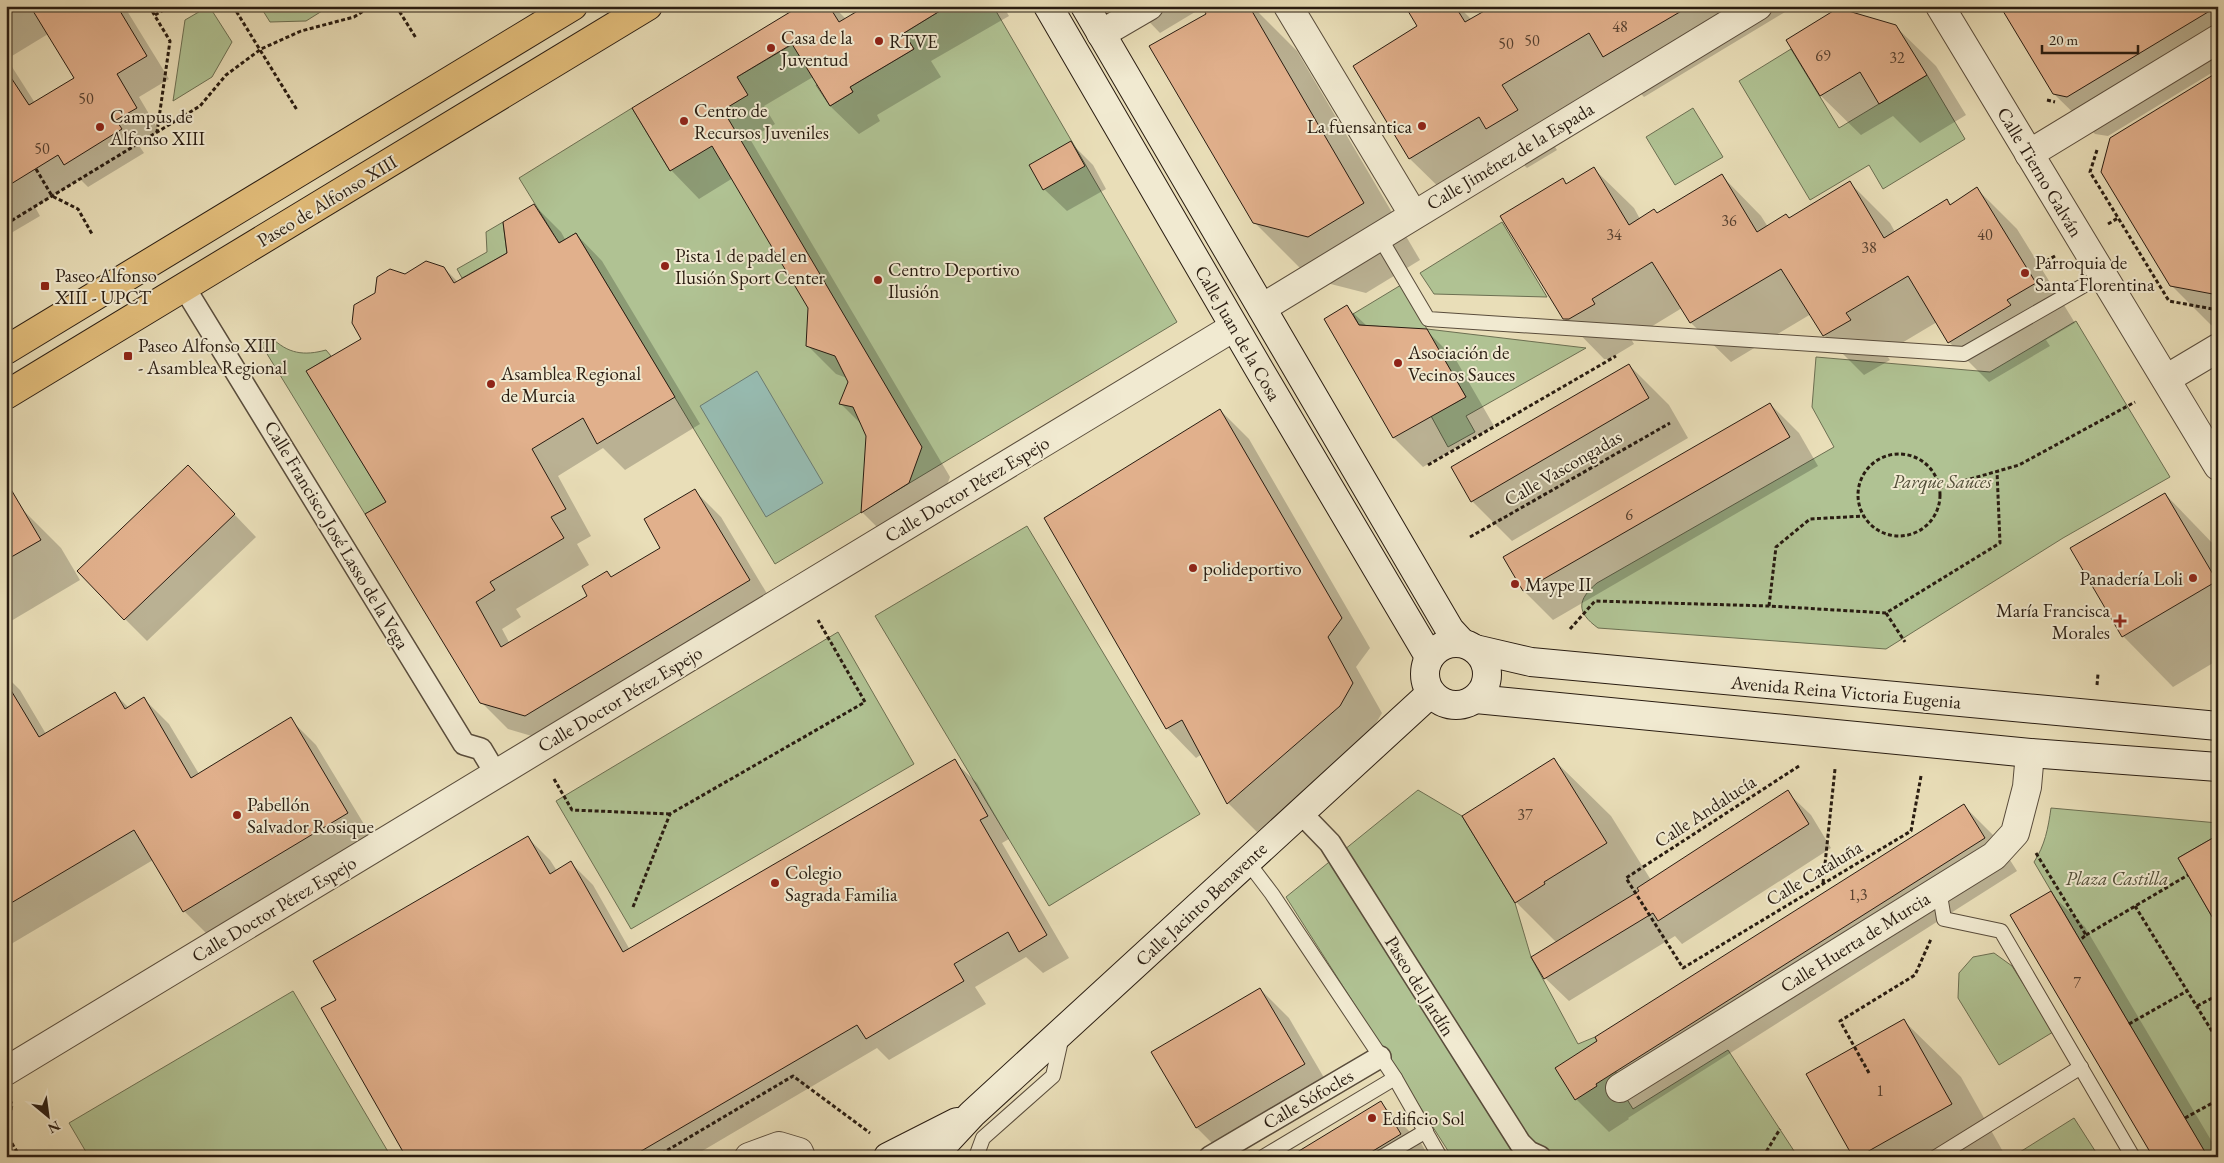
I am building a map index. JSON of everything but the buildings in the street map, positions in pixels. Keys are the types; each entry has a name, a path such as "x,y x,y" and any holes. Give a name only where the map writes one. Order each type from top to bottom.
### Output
{"main road":[{"name":"Paseo de Alfonso XIII","path":"6,350 573,6"},
{"name":"Paseo de Alfonso XIII","path":"6,395 648,6"},
{"name":"Calle Juan de la Cosa","path":"1048,6 1234,327 1427,653 1428,660"},
{"name":"Calle Juan de la Cosa","path":"1085,6 1432,601 1450,630 1468,646"},
{"path":"1102,34 1149,6"},
{"path":"1288,6 1327,74 1413,214"},
{"name":"Calle Jiménez de la Espada","path":"1262,308 1413,214 1758,6"},
{"name":"Calle Tierno Galván","path":"1940,6 2218,466"},
{"path":"2029,154 2218,39"},
{"name":"Calle Doctor Pérez Espejo","path":"6,1071 1234,327"},
{"path":"2166,379 2218,348"},
{"path":"1432,601 1460,624 1531,662"},
{"path":"1476,699 1484,687 1487,674 1484,660 1468,646 1449,644 1436,650 1428,660 1425,671 1426,682 1431,693 1440,701 1452,705 1464,704 1476,699 2030,753 2218,767"},
{"name":"Avenida Reina Victoria Eugenia","path":"1468,646 1531,662 2218,726"},
{"name":"Calle Jacinto Benavente","path":"937,1156 972,1114 1431,693"},
{"name":"Calle Huerta de Murcia","path":"1620,1088 1994,856 2015,833 2027,787 2030,753"},
{"name":"Calle Jacinto Benavente","path":"881,1147 972,1114"},
{"path":"749,1157 779,1146 799,1152 801,1157"}],"street":[{"name":"Calle Francisco José Lasso de la Vega","path":"184,287 464,744 481,749 496,774"},
{"name":"Paseo del Jardín","path":"1300,812 1330,843 1520,1143 1529,1152 1540,1157"},
{"name":"Calle Sófocles","path":"1210,1157 1380,1057"}],"lane":[{"path":"1379,236 1428,319 1964,354 2102,275"},
{"path":"1247,861 1272,894 1395,1078 1440,1157"},
{"path":"1932,894 1944,919 2001,931 2133,1157"},
{"path":"976,1157 983,1138 1053,1076 1063,1030"},
{"path":"1936,1157 2081,1067"},
{"path":"1264,1157 1395,1078"},
{"path":"1382,1157 1426,1131"}],"path":[{"path":"149,6 170,41 157,132"},
{"path":"155,15 170,6"},
{"path":"233,6 297,110"},
{"path":"6,224 200,106 226,75 260,49 301,31 354,17 371,6"},
{"path":"396,6 416,38"},
{"path":"36,169 52,196 78,209 92,234"},
{"path":"2090,172 2169,301 2218,310"},
{"path":"1428,465 1619,354"},
{"path":"1939,488 2019,466 2135,402"},
{"name":"Calle Vascongadas","path":"1470,537 1670,422"},
{"path":"1898,454 1912,457 1924,463 1934,474 1939,488 1939,502 1929,523 1917,531 1904,536 1889,535 1876,529 1863,516 1858,503 1859,484 1865,472 1875,462 1888,455 1898,454"},
{"path":"1570,630 1595,601 1769,606 1886,613 2000,543 1997,471"},
{"path":"1769,606 1776,547 1810,519 1863,516"},
{"path":"1886,613 1905,642"},
{"path":"554,779 572,810 670,814 865,702 818,620"},
{"name":"Calle Andalucía","path":"1683,968 1626,878 1799,766"},
{"path":"1823,883 1834,769"},
{"name":"Calle Cataluña","path":"1683,968 1911,831 1921,776"},
{"path":"633,908 670,814"},
{"path":"2015,833 2038,855 2086,934"},
{"path":"2080,940 2086,934 2188,875"},
{"path":"1869,1072 1840,1021 1915,975 1932,942 1932,894"},
{"path":"2135,906 2218,1041"},
{"path":"2129,1024 2187,991"},
{"path":"2197,1006 2218,994"},
{"path":"656,1157 793,1076 881,1147"},
{"path":"6,1094 12,1104 7,1135 20,1157"},
{"path":"2185,1118 2218,1100"},
{"path":"1763,1157 1780,1130"}],"green space":[{"path":"209,6 232,42 212,77 173,101 185,20"},
{"path":"260,6 330,6 306,21 270,22"},
{"name":"Centro Deportivo Ilusión","path":"948,6 993,6 1177,322 775,564 576,233 559,243 519,178 632,108 670,171 723,110 747,95 737,77 800,40 823,80 816,85 830,106 853,92 850,87 914,49 904,33"},
{"path":"1791,49 1839,128 1927,75 1965,139 1883,189 1869,165 1810,200 1739,81"},
{"path":"1693,108 1723,157 1675,185 1646,137"},
{"path":"503,222 507,253 462,278 457,269 487,252 486,232"},
{"path":"1502,222 1547,297 1434,294 1420,273"},
{"path":"1401,285 1427,329 1586,348 1466,416 1475,432 1448,447 1431,416 1466,397 1427,330 1359,325 1353,314"},
{"name":"Parque Sauces","path":"2076,321 2170,477 2063,538 1886,649 1598,628 1586,617 1582,606 1583,600 1590,589 1597,583 1834,447 1812,407 1816,357 1990,372"},
{"path":"271,337 277,343 290,350 311,353 326,350 331,356 307,371 386,502 365,514 261,344"},
{"path":"1027,526 1200,814 1049,906 875,616"},
{"path":"838,632 914,764 631,929 556,801"},
{"path":"1418,790 1462,816 1515,903 1531,957 1578,1044 1595,1037 1616,1072 1620,1088 1633,1109 1728,1050 1798,1157 1452,1157 1286,897"},
{"name":"Plaza Castilla","path":"2051,808 2218,823 2218,835 2178,858 2218,927 2218,1157 2207,1156 2034,862 2046,836"},
{"path":"1994,953 2012,966 2053,1032 1999,1065 1958,998 1959,973 1973,957"},
{"path":"293,991 390,1155 89,1157 69,1123"},
{"path":"2074,1118 2099,1157 2012,1157"}],"water":[{"path":"757,371 823,483 766,517 700,406"}],"place":[{"name":"RTVE","path":"879,41"},
{"name":"Casa de la Juventud","path":"771,48"},
{"name":"Centro de Recursos Juveniles","path":"684,121"},
{"name":"La fuensantica","path":"1422,126"},
{"name":"Campus de Alfonso XIII","path":"100,127"},
{"name":"Pista 1 de padel en Ilusión Sport Center","path":"665,266"},
{"name":"Parroquia de Santa Florentina","path":"2025,273"},
{"name":"Centro Deportivo Ilusión","path":"878,280"},
{"name":"Paseo Alfonso XIII - UPCT","path":"45,286"},
{"name":"Paseo Alfonso XIII - Asamblea Regional","path":"128,356"},
{"name":"Asociación de Vecinos Sauces","path":"1398,363"},
{"name":"Asamblea Regional de Murcia","path":"491,384"},
{"name":"polideportivo","path":"1193,568"},
{"name":"Panadería Loli","path":"2193,578"},
{"name":"Maype II","path":"1515,584"},
{"name":"María Francisca Morales","path":"2120,621"},
{"name":"Pabellón Salvador Rosique","path":"237,815"},
{"name":"Colegio Sagrada Familia","path":"775,883"},
{"name":"Edificio Sol","path":"1372,1118"}]}
